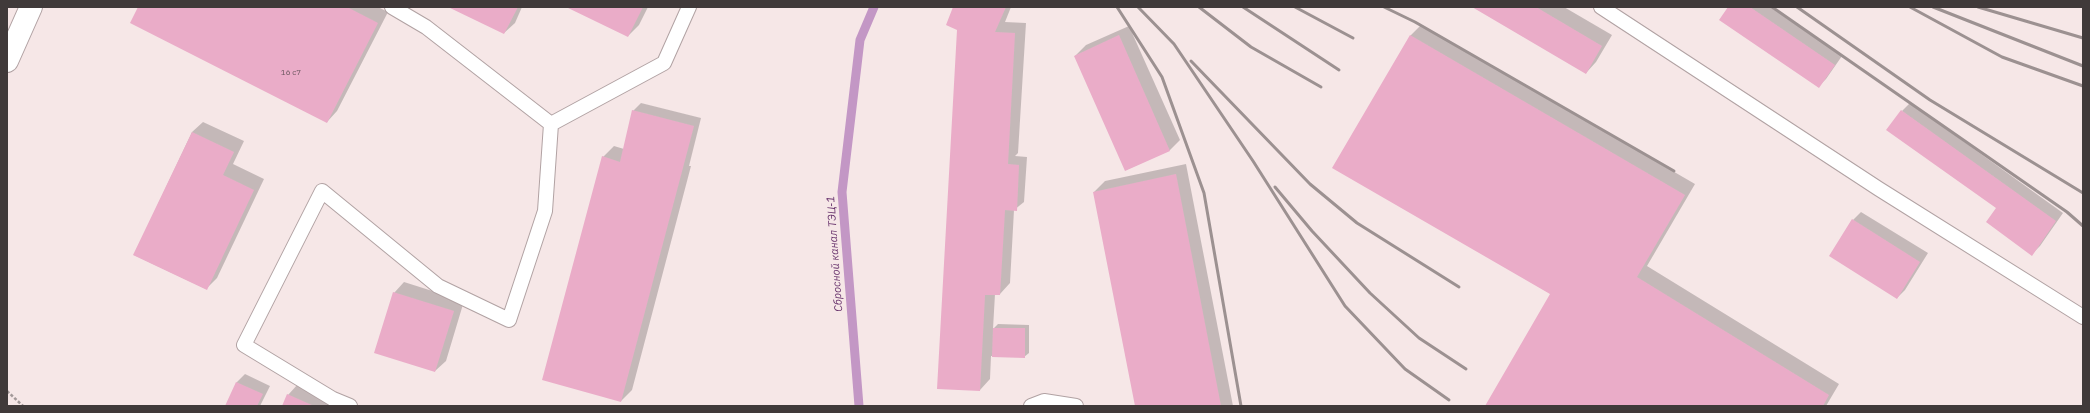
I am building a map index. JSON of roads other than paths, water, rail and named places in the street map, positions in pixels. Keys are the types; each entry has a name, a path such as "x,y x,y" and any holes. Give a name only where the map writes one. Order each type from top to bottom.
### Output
{"street":[{"path":"7,61 31,7"}],"lane":[{"path":"392,7 426,27 551,124"},
{"path":"551,124 664,63 689,7"},
{"path":"1601,7 1879,189 2083,317"},
{"path":"350,406 333,399 244,345 322,191 438,286 509,320 545,210 551,124"},
{"path":"1031,406 1044,401 1076,406"}],"waterway":[{"name":"Сбросной канал ТЭЦ-1","path":"859,406 842,192 860,40 874,7"}],"railway":[{"path":"1117,7 1162,77 1204,193 1241,406"},
{"path":"1138,7 1174,44 1253,161 1345,306 1405,369 1449,400"},
{"path":"1199,7 1251,47 1321,87"},
{"path":"1243,7 1339,70"},
{"path":"1295,7 1353,38"},
{"path":"1384,7 1415,22 1674,171"},
{"path":"1772,7 2067,212 2083,226"},
{"path":"1797,7 1930,100 2083,193"},
{"path":"1910,7 2002,57 2083,86"},
{"path":"1933,7 2083,66"},
{"path":"1978,7 2083,38"},
{"path":"1191,61 1310,184 1357,223 1459,287"},
{"path":"1275,187 1312,231 1370,293 1419,338 1466,369"}]}
